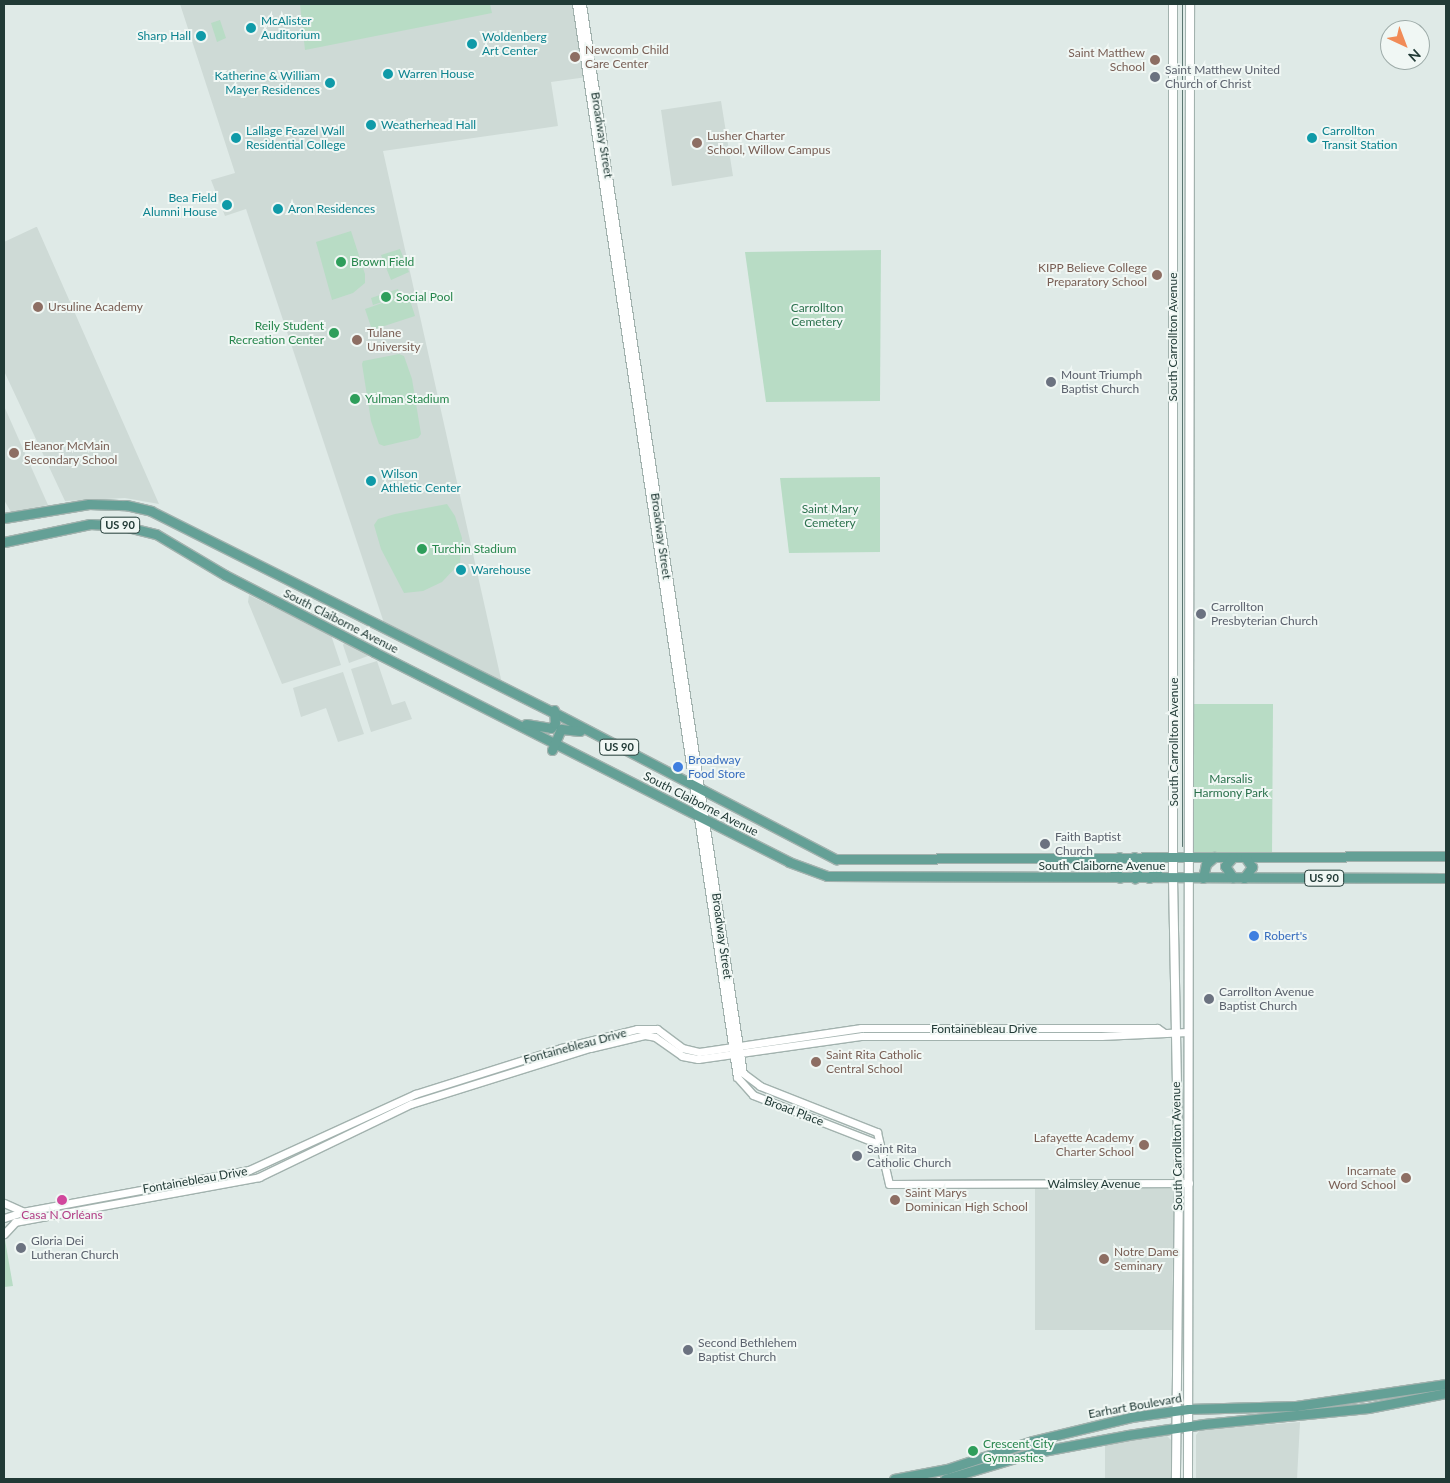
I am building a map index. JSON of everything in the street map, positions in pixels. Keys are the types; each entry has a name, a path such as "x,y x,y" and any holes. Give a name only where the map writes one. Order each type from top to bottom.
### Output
{"main road":[{"name":"South Carrollton Avenue","path":"1173,4 1173,878 1179,1184 1176,1479"},
{"name":"South Carrollton Avenue","path":"1188,1479 1190,4"},
{"name":"South Claiborne Avenue","path":"4,518 89,504 126,506 151,511 554,709 613,744 836,859 1446,856"},
{"name":"South Claiborne Avenue","path":"4,542 90,524 123,526 156,534 225,575 486,708 554,747 800,868 839,878 1446,878"},
{"path":"486,708 546,729 555,723 554,709"},
{"path":"554,747 559,731 567,728 613,744"},
{"path":"1174,789 1186,789 1189,793"},
{"path":"1119,857 1113,868 1120,878"},
{"path":"1134,857 1139,865 1135,878"},
{"path":"1148,878 1159,868 1160,857"},
{"path":"1202,878 1206,864 1214,857"},
{"path":"1233,857 1225,866 1233,878"},
{"path":"1244,878 1252,867 1245,857"},
{"path":"1175,938 1188,939"},
{"path":"1176,1375 1187,1375"},
{"name":"Earhart Boulevard","path":"894,1479 946,1469 1032,1441 1126,1418 1188,1409 1296,1406 1446,1384"},
{"path":"944,1479 1010,1458 1176,1427 1368,1408 1446,1394"},
{"path":"1102,1440 1126,1430 1126,1418"},
{"path":"1079,1444 1070,1442 1070,1437 1094,1425"}],"street":[{"name":"Broadway Street","path":"576,4 736,1050 742,1068"},
{"name":"Broadway Street","path":"582,4 696,787"},
{"name":"Fontainebleau Drive","path":"4,1218 22,1212 249,1170 415,1094 618,1033 654,1028 682,1048 693,1052 736,1050"},
{"name":"Fontainebleau Drive","path":"5,1231 27,1220 259,1177 411,1104 620,1041 650,1035 688,1057 861,1028 1157,1028 1163,1032 1188,1032"},
{"name":"Broad Place","path":"736,1050 740,1084 753,1095 879,1144"},
{"name":"Broad Place","path":"742,1068 746,1077 755,1083 877,1132 879,1144"},
{"name":"Walmsley Avenue","path":"879,1144 889,1184 1189,1183"},
{"path":"4,1204 22,1212"}],"shaded area":[{"name":"Tulane University","path":"180,4 576,4 587,77 551,82 558,126 383,151 503,688 386,629 246,209 225,216 211,180 235,173"},
{"name":"Lusher Charter School, Willow Campus","path":"721,101 733,176 672,186 661,110"},
{"name":"Ursuline Academy","path":"36,227 159,504 125,498 65,501 4,371 4,242"},
{"name":"Eleanor McMain Secondary School","path":"4,406 48,505 11,512 4,500"},
{"path":"249,595 331,635 341,665 282,684 248,602"},
{"path":"345,642 368,656 349,663 343,645"},
{"path":"377,661 392,705 405,701 412,719 371,732 351,669"},
{"path":"343,672 364,734 338,742 326,708 301,717 293,688"},
{"name":"Notre Dame Seminary","path":"1174,1187 1172,1330 1035,1330 1035,1188"},
{"path":"1300,1422 1297,1479 1196,1478 1196,1435 1200,1430"},
{"path":"1163,1432 1171,1440 1172,1479 1105,1479 1105,1444"}],"green space":[{"path":"300,4 490,4 492,13 305,50"},
{"path":"220,20 226,38 217,42 211,23"},
{"name":"Brown Field","path":"351,231 365,274 365,283 353,293 332,300 316,242"},
{"path":"400,249 409,272 391,280 381,255"},
{"name":"Carrollton Cemetery","path":"881,250 880,401 766,402 745,252"},
{"name":"Social Pool","path":"398,289 400,296 373,305 371,298"},
{"path":"408,294 415,316 372,330 365,309"},
{"path":"399,354 404,356 412,379 421,434 418,438 384,446 379,444 371,421 362,364 363,361"},
{"name":"Saint Mary Cemetery","path":"880,477 880,552 789,553 780,478"},
{"name":"Turchin Stadium","path":"447,504 455,516 462,538 460,563 442,582 423,591 404,593 381,549 374,525 378,519 395,514"},
{"name":"Marsalis Harmony Park","path":"1189,704 1273,704 1272,858 1189,857"},
{"path":"5,1240 13,1286 4,1287 4,1246"}],"tram line":[{"path":"1182,4 1182,846"}],"place":[{"name":"McAlister Auditorium","path":"251,28"},
{"name":"Sharp Hall","path":"201,36"},
{"name":"Woldenberg Art Center","path":"472,44"},
{"name":"Newcomb Child Care Center","path":"575,57"},
{"name":"Saint Matthew School","path":"1155,60"},
{"name":"Warren House","path":"388,74"},
{"name":"Saint Matthew United Church of Christ","path":"1155,77"},
{"name":"Katherine & William Mayer Residences","path":"330,83"},
{"name":"Weatherhead Hall","path":"371,125"},
{"name":"Lallage Feazel Wall Residential College","path":"236,138"},
{"name":"Carrollton Transit Station","path":"1312,138"},
{"name":"Lusher Charter School, Willow Campus","path":"697,143"},
{"name":"Bea Field Alumni House","path":"227,205"},
{"name":"Aron Residences","path":"278,209"},
{"name":"Brown Field","path":"341,262"},
{"name":"KIPP Believe College Preparatory School","path":"1157,275"},
{"name":"Social Pool","path":"386,297"},
{"name":"Ursuline Academy","path":"38,307"},
{"name":"Reily Student Recreation Center","path":"334,333"},
{"name":"Tulane University","path":"357,340"},
{"name":"Mount Triumph Baptist Church","path":"1051,382"},
{"name":"Yulman Stadium","path":"355,399"},
{"name":"Eleanor McMain Secondary School","path":"14,453"},
{"name":"Wilson Athletic Center","path":"371,481"},
{"name":"Turchin Stadium","path":"422,549"},
{"name":"Warehouse","path":"461,570"},
{"name":"Carrollton Presbyterian Church","path":"1201,614"},
{"name":"Broadway Food Store","path":"678,767"},
{"name":"Faith Baptist Church","path":"1045,844"},
{"name":"Robert's","path":"1254,936"},
{"name":"Carrollton Avenue Baptist Church","path":"1209,999"},
{"name":"Saint Rita Catholic Central School","path":"816,1062"},
{"name":"Lafayette Academy Charter School","path":"1144,1145"},
{"name":"Saint Rita Catholic Church","path":"857,1156"},
{"name":"Incarnate Word School","path":"1406,1178"},
{"name":"Casa N Orléans","path":"62,1200"},
{"name":"Saint Marys Dominican High School","path":"895,1200"},
{"name":"Gloria Dei Lutheran Church","path":"21,1248"},
{"name":"Notre Dame Seminary","path":"1104,1259"},
{"name":"Second Bethlehem Baptist Church","path":"688,1350"},
{"name":"Crescent City Gymnastics","path":"973,1451"}]}
